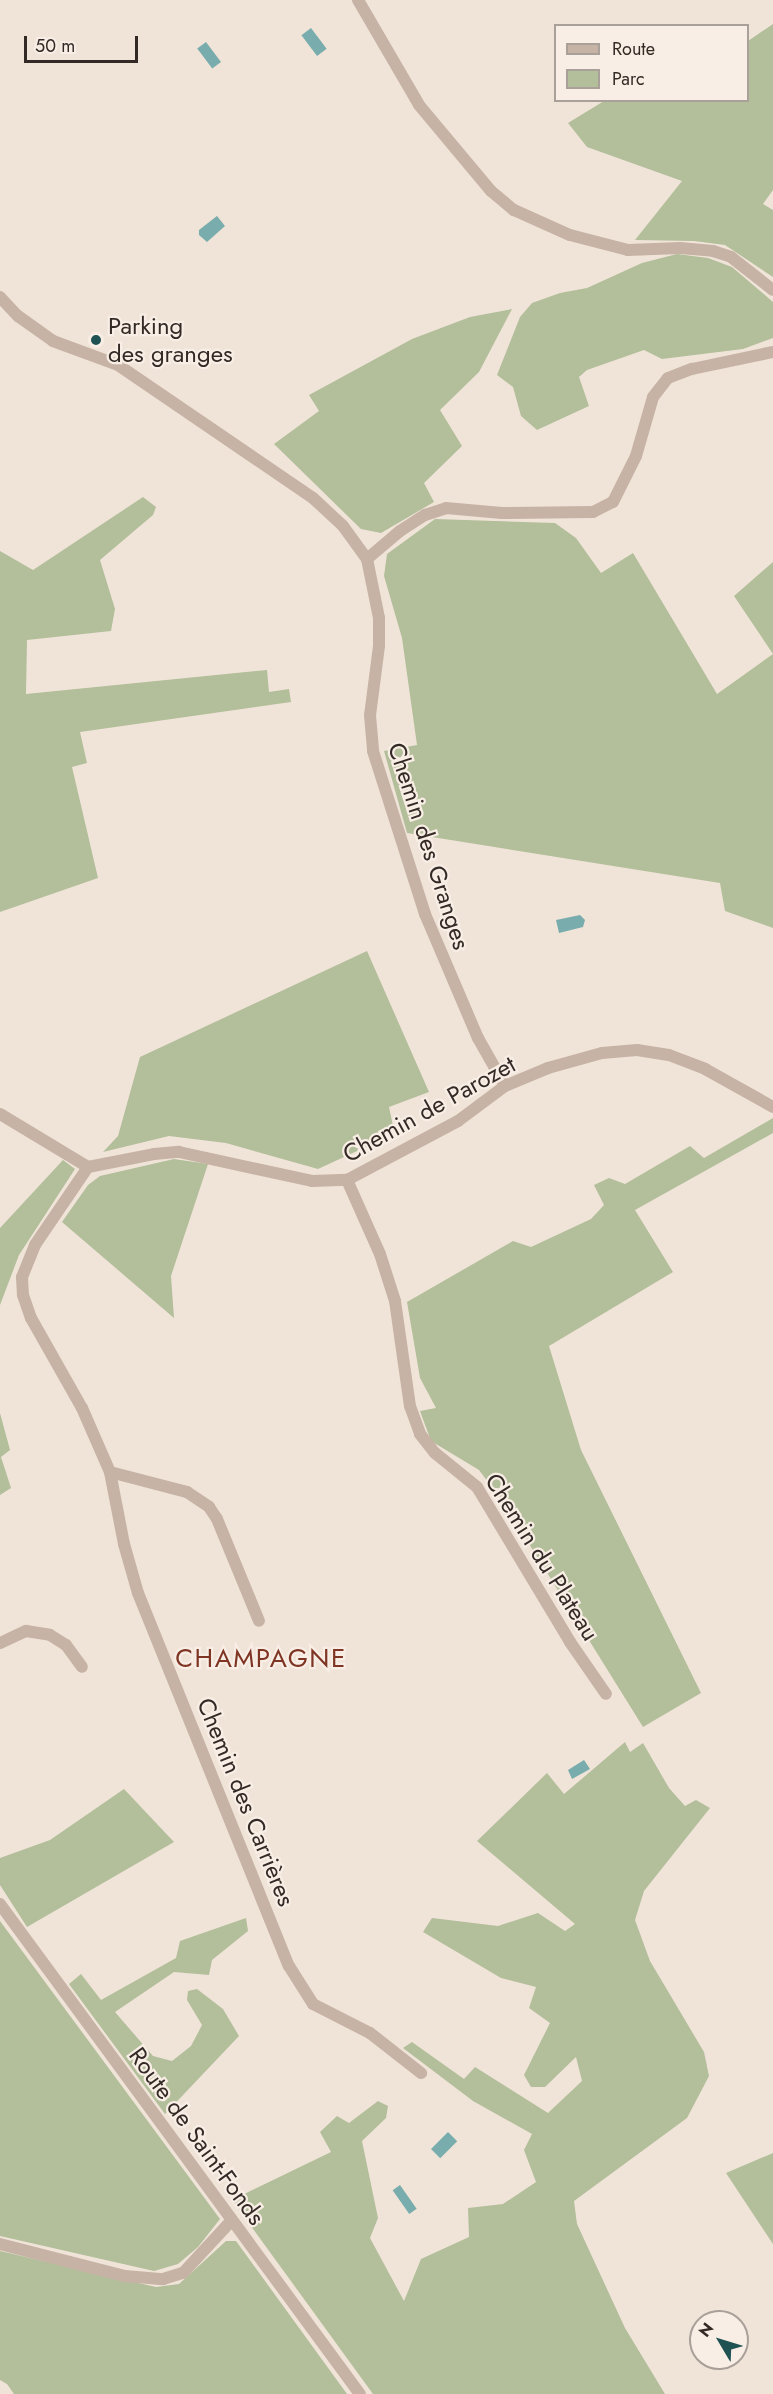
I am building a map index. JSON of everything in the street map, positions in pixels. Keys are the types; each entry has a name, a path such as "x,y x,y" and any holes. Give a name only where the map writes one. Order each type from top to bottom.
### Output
{"street":[{"path":"358,0 419,105 478,176 514,210 570,235 628,250 680,248 713,250 731,257 773,290"},
{"name":"Chemin des Granges","path":"0,297 18,316 53,341 118,365 313,498 343,526 367,559 379,618 380,646 370,715 373,751 425,914 478,1038 505,1086"},
{"path":"367,559 417,520 446,508 502,513 592,512 613,502 636,456 653,397 668,378 692,369 773,352"},
{"name":"Chemin de Parozet","path":"88,1167 154,1154 179,1152 312,1180 347,1180 458,1122 505,1086 548,1068 602,1053 637,1050 669,1055 705,1069 773,1107"},
{"path":"0,1114 88,1167"},
{"name":"Chemin des Carrières","path":"88,1167 35,1245 22,1277 23,1295 31,1318 82,1407 110,1472 124,1544 138,1593 289,1966 313,2004 370,2033 421,2073"},
{"name":"Chemin du Plateau","path":"347,1180 380,1254 395,1301 410,1406 420,1434 435,1453 477,1487 570,1642 606,1694"},
{"path":"110,1472 188,1492 209,1507 217,1519 259,1621"},
{"path":"0,1643 26,1631 50,1635 66,1645 82,1667"},
{"name":"Route de Saint-Fonds","path":"0,1904 360,2394"},
{"path":"0,2244 125,2276 163,2279 183,2273 232,2220"}],"green space":[{"path":"773,24 773,190 763,204 773,210 773,277 725,245 694,241 635,240 682,181 587,147 568,123 602,102 749,102 749,40"},
{"path":"677,254 708,258 732,267 773,302 773,338 743,349 662,359 644,350 587,370 579,377 589,406 537,430 521,416 513,387 497,375 520,317 532,303 560,293 587,288 642,263"},
{"path":"512,309 479,372 440,410 462,446 424,483 434,502 381,533 361,529 274,444 319,411 309,395 412,339 470,317"},
{"path":"143,497 156,507 153,515 100,560 115,609 111,631 27,640 26,694 267,670 269,692 289,689 291,702 80,732 87,763 72,767 98,878 0,912 0,551 33,570"},
{"path":"435,519 555,523 576,538 601,573 633,553 717,694 773,654 773,928 725,911 720,883 407,833 384,751 417,745 402,638 384,576 387,554"},
{"path":"773,562 773,654 734,596"},
{"path":"367,951 429,1092 389,1107 393,1126 378,1132 370,1145 318,1169 226,1143 169,1136 103,1152 118,1136 140,1057"},
{"path":"773,1118 773,1133 635,1210 673,1272 549,1346 581,1450 701,1693 643,1727 503,1502 479,1470 431,1441 420,1411 436,1408 420,1378 407,1302 513,1241 531,1247 591,1219 604,1205 594,1185 609,1178 625,1184 690,1146 704,1158"},
{"path":"174,1159 208,1164 171,1276 174,1318 62,1222 88,1185 100,1176"},
{"path":"63,1160 75,1169 19,1255 0,1305 0,1228"},
{"path":"0,1413 10,1450 1,1457 11,1488 0,1495"},
{"path":"625,1742 630,1752 643,1743 669,1788 685,1806 696,1800 710,1808 644,1891 635,1920 650,1961 704,2052 709,2076 687,2118 574,2201 577,2224 625,2328 665,2394 373,2394 232,2200 331,2152 320,2132 337,2116 349,2123 378,2101 388,2106 386,2118 362,2141 378,2218 370,2238 404,2301 421,2259 469,2237 468,2208 503,2204 536,2182 524,2150 532,2134 473,2101 403,2048 412,2042 464,2079 475,2067 548,2113 582,2081 576,2057 545,2087 531,2087 524,2075 550,2023 529,2008 536,1987 501,1978 423,1932 432,1918 498,1926 538,1913 565,1931 575,1924 477,1841 547,1773 564,1794"},
{"path":"124,1789 174,1842 27,1927 0,1885 0,1858 50,1840"},
{"path":"246,1918 248,1931 212,1960 209,1975 174,1972 115,2012 153,2056 172,2061 191,2046 202,2025 187,2000 188,1991 197,1989 223,2009 239,2036 165,2114 69,1984 81,1974 101,2000 176,1958 180,1941"},
{"path":"0,1921 220,2219 198,2247 178,2264 154,2271 0,2236"},
{"path":"773,2153 773,2244 726,2173"},
{"path":"226,2241 236,2241 347,2394 14,2394 7,2384 0,2380 0,2251 156,2287 179,2284"}],"water":[{"path":"311,28 327,49 317,56 301,35"},
{"path":"206,42 221,62 212,69 197,49"},
{"path":"217,216 225,226 207,242 199,235 199,230"},
{"path":"580,915 585,920 583,927 559,933 556,920"},
{"path":"584,1760 590,1769 572,1779 568,1770"},
{"path":"448,2132 457,2141 440,2158 431,2149"},
{"path":"400,2185 417,2209 409,2214 393,2190"}],"place":[{"name":"Parking des granges","path":"96,340"}],"district":[{"name":"CHAMPAGNE","path":"261,1659"}]}
